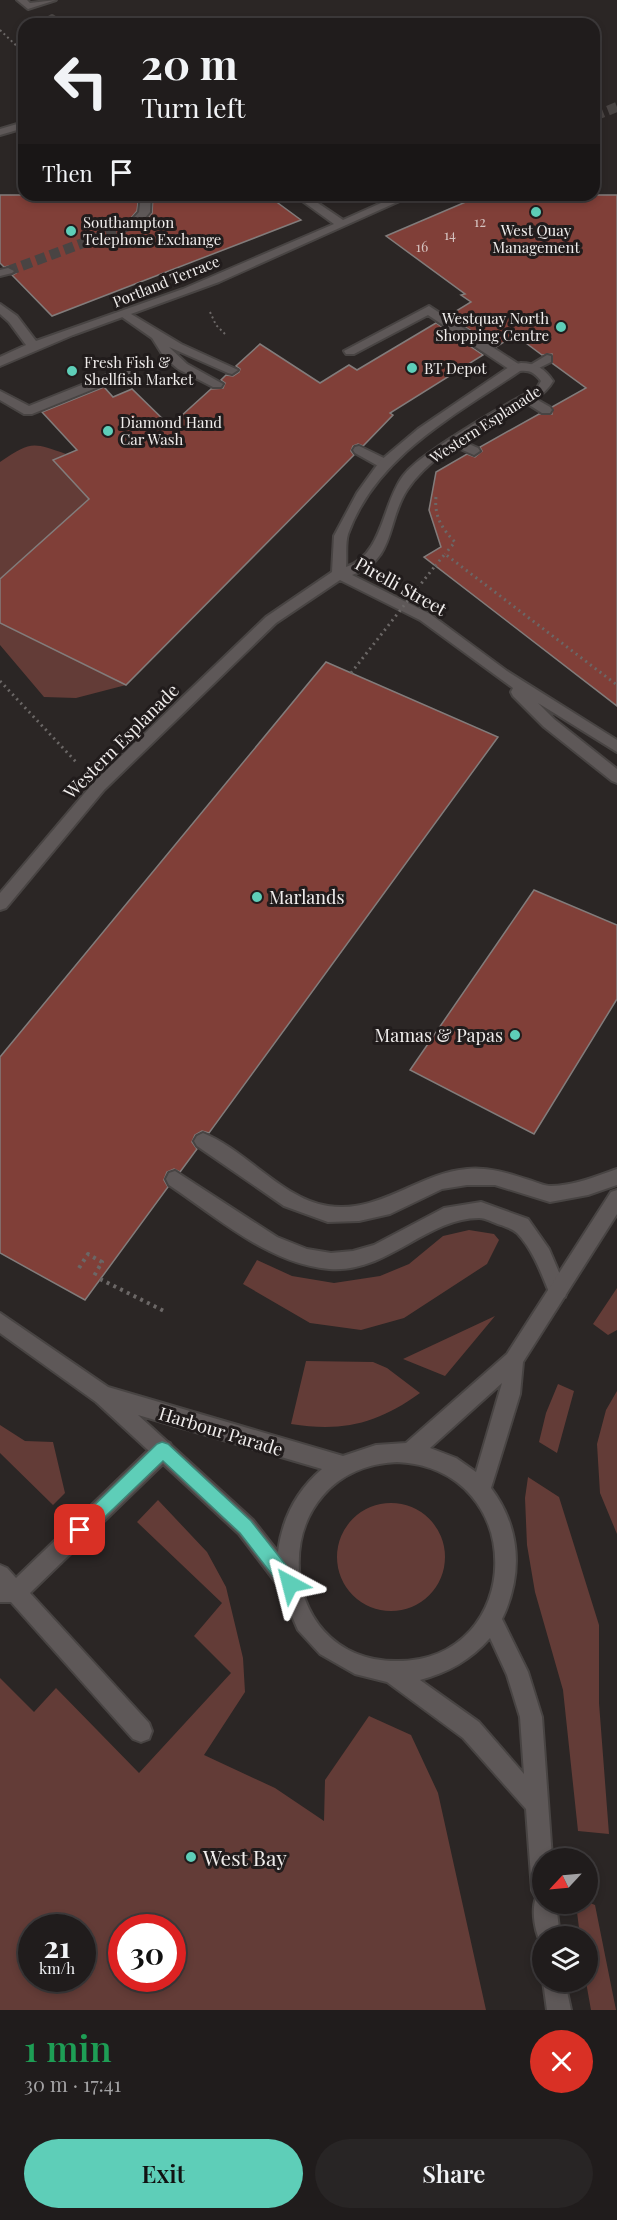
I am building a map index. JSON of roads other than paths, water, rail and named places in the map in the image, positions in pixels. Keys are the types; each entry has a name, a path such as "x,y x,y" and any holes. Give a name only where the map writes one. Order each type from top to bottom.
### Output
{"street":[{"path":"22,0 28,6 51,0"},
{"path":"0,132 18,127"},
{"path":"134,224 142,219 147,209 146,201"},
{"path":"308,201 341,224"},
{"name":"Portland Terrace","path":"0,362 32,345 126,315 189,290 394,201"},
{"path":"0,308 12,319 32,345"},
{"path":"350,351 429,310 516,368"},
{"path":"126,315 158,338 192,355 232,370"},
{"path":"158,338 164,352 176,364 217,384"},
{"path":"533,367 547,359"},
{"name":"Western Esplanade","path":"0,903 99,786 271,620 339,574 360,567 379,548 398,494 409,477 422,464 489,418 542,390 547,381 543,374 533,367 524,365 516,368 408,443 363,493 341,536 339,574"},
{"path":"0,395 28,411 129,370"},
{"path":"527,398 546,410"},
{"path":"453,441 474,451"},
{"path":"359,450 386,465"},
{"name":"Pirelli Street","path":"339,574 425,617 502,675 584,724 617,747"},
{"name":"Pirelli Street","path":"502,675 549,723 617,777"},
{"path":"203,1141 290,1200 328,1214 359,1213 390,1206 440,1182 467,1176 495,1177 550,1194 588,1187 617,1177"},
{"path":"175,1179 271,1243 306,1257 331,1261 353,1259 378,1252 450,1214 481,1210 522,1225 543,1255 558,1292"},
{"path":"410,1452 514,1360 617,1198"},
{"name":"Harbour Parade","path":"0,1322 104,1395 246,1527 290,1584"},
{"path":"480,1491 510,1394 514,1360"},
{"name":"Harbour Parade","path":"104,1395 340,1465"},
{"path":"8,1592 162,1450"},
{"path":"385,1451 410,1452 436,1459 459,1473 480,1491 497,1521 506,1555 504,1589 492,1621 466,1651 433,1669 394,1674 367,1669 343,1658 319,1638 301,1613 290,1584 288,1549 296,1515 314,1487 340,1465 362,1455 385,1451"},
{"path":"0,1575 8,1592 141,1731"},
{"path":"492,1621 517,1672 531,1718 540,1848"},
{"path":"394,1674 471,1730 538,1806"},
{"path":"556,1992 559,2010"}],"tunnel":[{"path":"600,114 617,107"},
{"path":"8,271 134,224"}],"place":[{"name":"West Quay Management","path":"536,212"},
{"name":"Southampton Telephone Exchange","path":"71,231"},
{"name":"Westquay North Shopping Centre","path":"561,327"},
{"name":"BT Depot","path":"412,368"},
{"name":"Fresh Fish & Shellfish Market","path":"72,371"},
{"name":"Diamond Hand Car Wash","path":"108,431"},
{"name":"Marlands","path":"257,897"},
{"name":"Mamas & Papas","path":"515,1035"},
{"name":"West Bay","path":"191,1857"}]}
